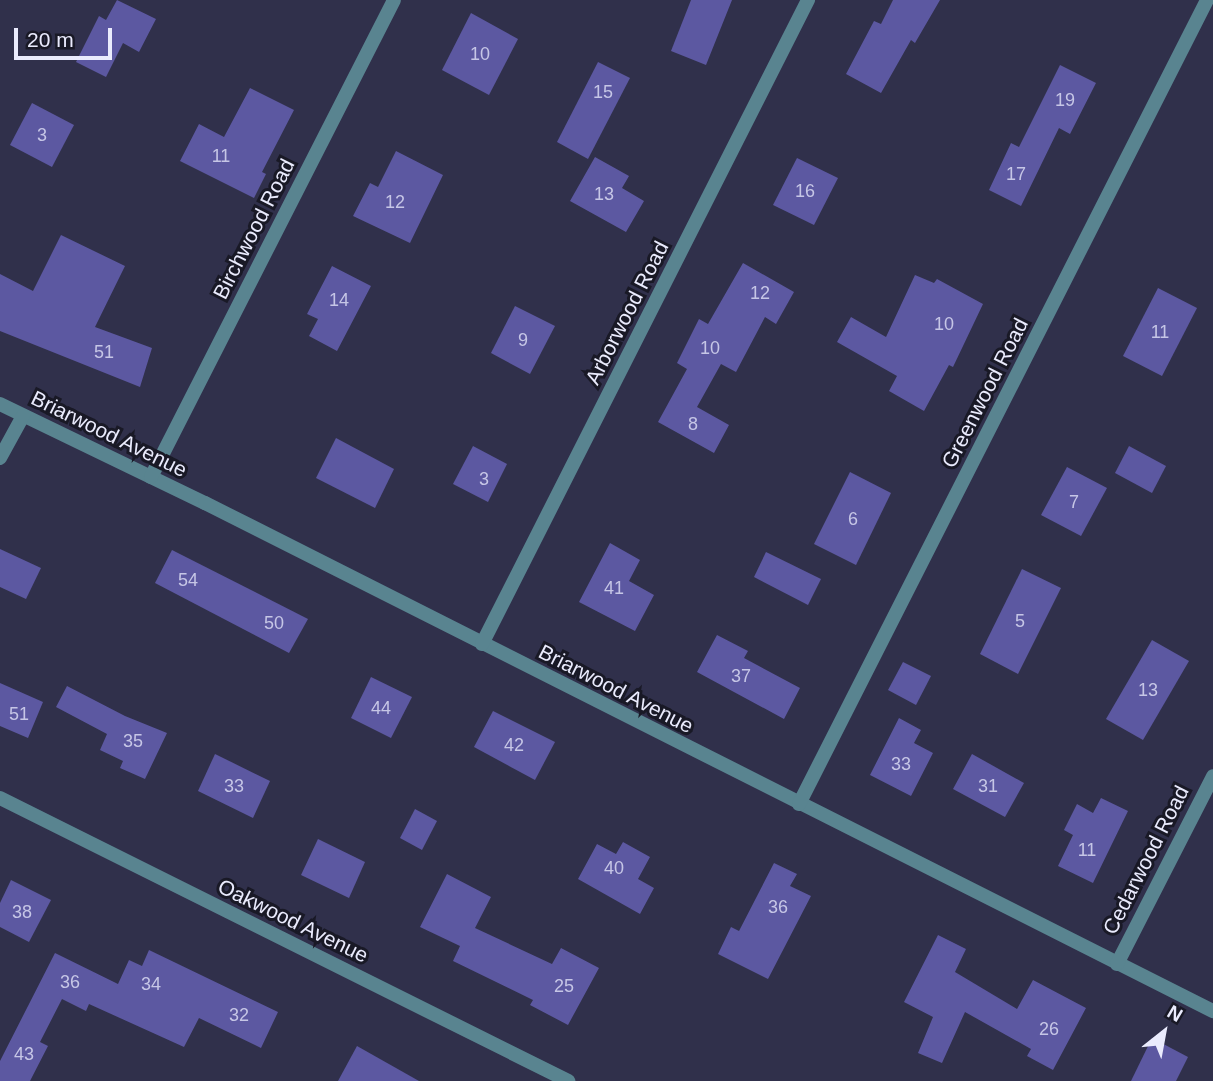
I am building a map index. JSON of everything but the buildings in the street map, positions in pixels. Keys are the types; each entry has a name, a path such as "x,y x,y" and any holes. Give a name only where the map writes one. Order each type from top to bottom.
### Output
{"street":[{"name":"Birchwood Road","path":"151,477 394,0"},
{"name":"Arborwood Road","path":"482,644 808,0"},
{"name":"Greenwood Road","path":"799,804 1208,0"},
{"name":"Briarwood Avenue","path":"0,404 151,477 1213,1011"},
{"path":"0,458 23,416"},
{"name":"Cedarwood Road","path":"1117,964 1213,776"},
{"name":"Oakwood Avenue","path":"0,798 568,1081"}]}
